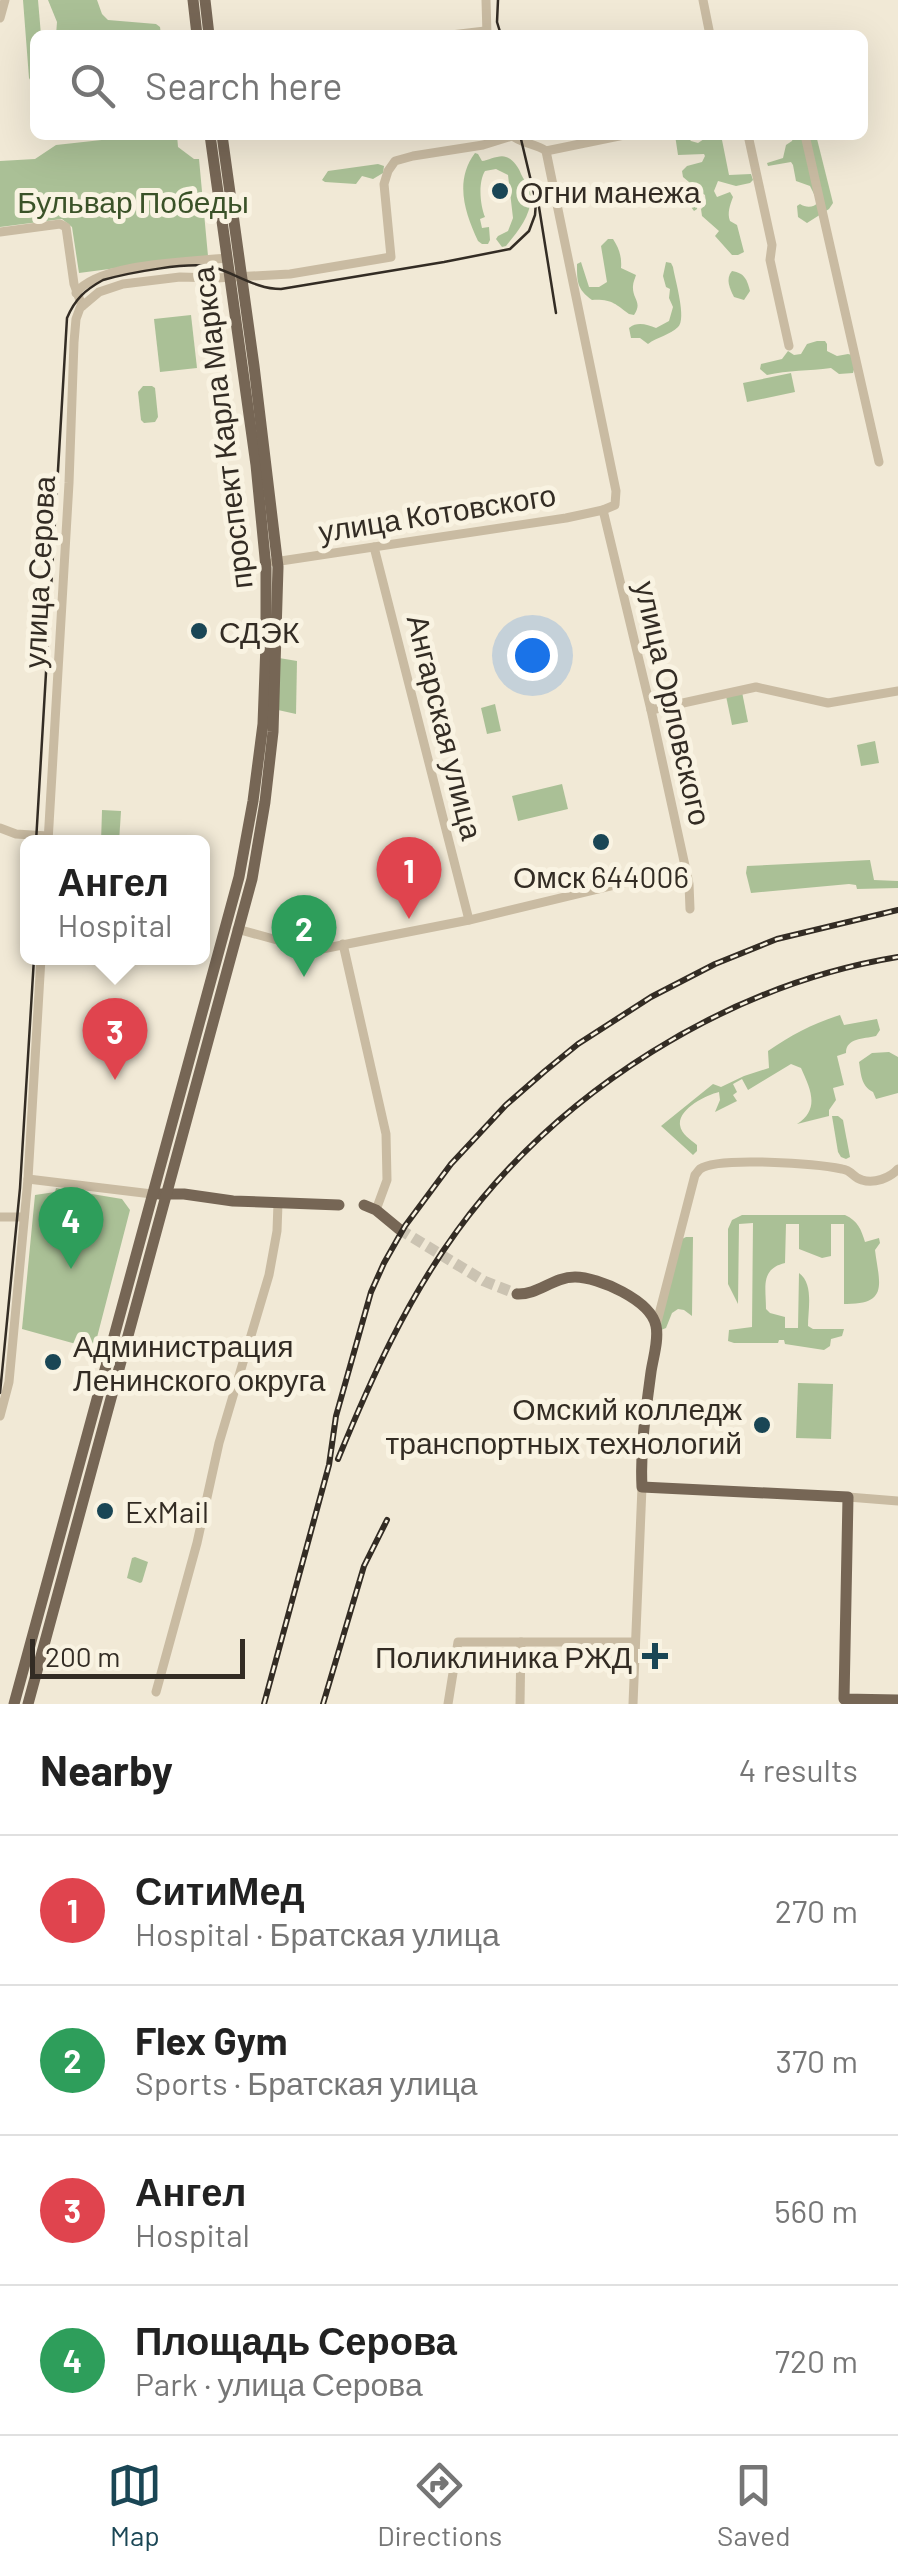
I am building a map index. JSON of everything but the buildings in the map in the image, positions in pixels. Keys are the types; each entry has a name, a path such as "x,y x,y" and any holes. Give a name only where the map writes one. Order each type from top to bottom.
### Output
{"main road":[{"path":"193,0 196,30"},
{"path":"205,0 208,30"},
{"name":"проспект Карла Маркса","path":"211,140 227,258 235,277"},
{"name":"проспект Карла Маркса","path":"158,1194 257,854 274,732 278,616 254,366 235,277 222,140"},
{"name":"проспект Карла Маркса","path":"14,1704 28,1679 100,1414 247,839 264,713 272,562"},
{"path":"158,1194 339,1205"},
{"path":"370,1208 400,1229"},
{"path":"517,1294 528,1294 576,1277 594,1280 642,1304 652,1314 656,1326 643,1436 642,1487 848,1497 843,1701 898,1700"},
{"name":"проспект Карла Маркса","path":"28,1679 28,1704"}],"street":[{"path":"0,18 5,0"},
{"path":"486,0 486,30"},
{"path":"702,0 709,30"},
{"path":"0,232 60,224 66,227 76,292 82,306 99,292 123,284 180,276 290,274 391,257 384,184 395,162 499,140"},
{"path":"525,140 546,151 600,140"},
{"path":"749,140 789,346"},
{"path":"806,140 878,462"},
{"name":"улица Котовского","path":"272,562 603,510 615,504 616,492 546,151"},
{"path":"76,292 91,280 117,270 227,258"},
{"name":"улица Серова","path":"48,835 74,342 76,319 82,306"},
{"name":"улица Орловского","path":"603,510 651,710 690,908"},
{"name":"Ангарская улица","path":"374,547 468,920"},
{"path":"651,710 756,687 828,703 898,690"},
{"path":"237,929 313,948 343,944 468,920 685,868"},
{"path":"343,944 386,1134 387,1180 370,1208"},
{"path":"0,1416 9,1382 28,1180 41,965"},
{"path":"656,1326 700,1169 782,1162 846,1169 860,1180 874,1181 895,1172 898,1189"},
{"path":"28,1180 158,1194"},
{"path":"156,1692 197,1543 219,1443 269,1274 278,1203"},
{"path":"0,1217 24,1217"},
{"path":"633,1704 642,1487"},
{"path":"848,1497 898,1501"},
{"path":"448,1704 458,1642 635,1642"},
{"path":"520,1704 521,1642"}],"green space":[{"path":"23,0 38,0 41,30 30,30 29,78"},
{"path":"48,0 97,0 108,20 156,24 160,30 56,30"},
{"name":"Бульвар Победы","path":"102,140 177,140 178,147 199,159 208,256 79,273 72,227 62,219 0,227 0,161 35,159 56,145"},
{"path":"676,140 722,140 729,175 751,174 750,183 736,186 718,181 714,191 717,197 730,192 733,197 729,218 737,225 744,252 732,255 715,236 719,231 702,216 705,195 699,195 697,209 692,208 689,182 682,171 702,162 704,154 678,155"},
{"path":"817,140 833,203 807,223 798,217 797,206 818,202 810,186 796,181 791,162 768,166 767,163 783,158 786,145 792,141"},
{"path":"475,153 482,161 509,158 529,188 528,212 506,246 502,247 496,239 508,231 513,218 508,175 496,169 485,171 483,176 480,194 485,217 480,219 482,228 489,227 488,244 478,241 469,219 463,186"},
{"path":"384,166 383,173 373,179 362,176 356,184 322,180 328,171"},
{"path":"613,239 617,246 621,268 636,275 633,290 638,307 634,315 609,301 592,300 579,285 577,264 581,262 589,287 607,282 601,246"},
{"path":"666,262 673,267 680,323 675,330 648,344 631,338 629,328 639,324 656,328 669,321 673,307 663,276"},
{"path":"732,271 743,275 748,284 750,291 744,300 734,297 731,291"},
{"path":"191,315 197,368 160,372 154,319"},
{"path":"825,341 827,351 837,356 852,355 853,373 839,374 831,368 767,375 760,369 761,364 782,359 788,351 801,354 807,344"},
{"path":"791,373 795,392 747,402 743,383"},
{"path":"143,386 155,388 155,422 141,420 138,392"},
{"path":"279,658 297,661 296,714 278,710"},
{"path":"742,692 748,722 732,725 726,696"},
{"path":"495,704 501,731 487,734 481,708"},
{"path":"875,741 879,763 861,766 857,745"},
{"path":"562,784 568,809 518,821 512,796"},
{"path":"102,810 121,811 119,835 101,835"},
{"path":"870,860 874,880 898,881 898,888 857,889 849,884 751,893 746,873 747,866"},
{"path":"840,1015 844,1025 877,1019 880,1030 876,1036 852,1042 846,1053 837,1056 844,1085 833,1088 836,1100 829,1116 797,1124 809,1112 811,1099 801,1068 791,1064 748,1090 742,1079 733,1084 737,1101 715,1112 719,1092 688,1108 680,1125 697,1145 693,1155 661,1126 713,1084 721,1087 769,1068 768,1051 803,1030"},
{"path":"889,1052 898,1057 898,1093 876,1099 864,1083 859,1062 872,1053"},
{"path":"832,1116 843,1120 850,1157 846,1159 838,1152"},
{"path":"56,1188 122,1199 130,1210 94,1349 22,1329 35,1195 55,1192"},
{"path":"742,1215 845,1215 858,1226 865,1242 879,1238 875,1250 879,1282 875,1296 869,1301 844,1304 844,1224 831,1224 831,1256 822,1258 799,1249 799,1224 786,1224 785,1263 768,1274 766,1309 785,1317 785,1328 798,1328 799,1273 807,1284 808,1326 844,1329 842,1336 831,1339 824,1350 785,1344 784,1340 728,1341 729,1330 752,1327 753,1223 739,1224 738,1304 728,1284 728,1229 732,1220"},
{"path":"693,1237 692,1316 678,1309 661,1330 682,1239"},
{"path":"798,1383 833,1384 831,1439 796,1438"},
{"path":"135,1557 148,1562 140,1583 127,1578"}],"tunnel":[{"path":"399,1229 484,1281 517,1294"}],"tram line":[{"path":"498,0 499,30"},
{"path":"36,835 67,318 73,305 103,280 159,269 213,267 255,284 281,289 510,249 529,231 535,215 536,202 521,140"},
{"path":"539,207 556,313"},
{"path":"0,1393 20,1188 34,965"}],"railway":[{"path":"264,1704 371,1292 405,1226 451,1164 506,1105 545,1071 578,1044 651,997 715,964 777,939 898,910"},
{"path":"338,1459 391,1341 439,1258 498,1180 545,1133 596,1090 710,1019 771,992 834,971 898,957"},
{"path":"323,1704 364,1566 387,1520"}],"place":[{"name":"Огни манежа","path":"500,191"},
{"name":"СДЭК","path":"199,631"},
{"name":"Омск 644006","path":"601,842"},
{"name":"СитиМед","path":"409,919"},
{"name":"Flex Gym","path":"304,977"},
{"name":"Ангел","path":"115,1080"},
{"name":"Площадь Серова","path":"71,1269"},
{"name":"Администрация Ленинского округа","path":"53,1362"},
{"name":"Омский колледж транспортных технологий","path":"762,1425"},
{"name":"ExMail","path":"105,1511"},
{"name":"Поликлиника РЖД","path":"655,1656"}]}
